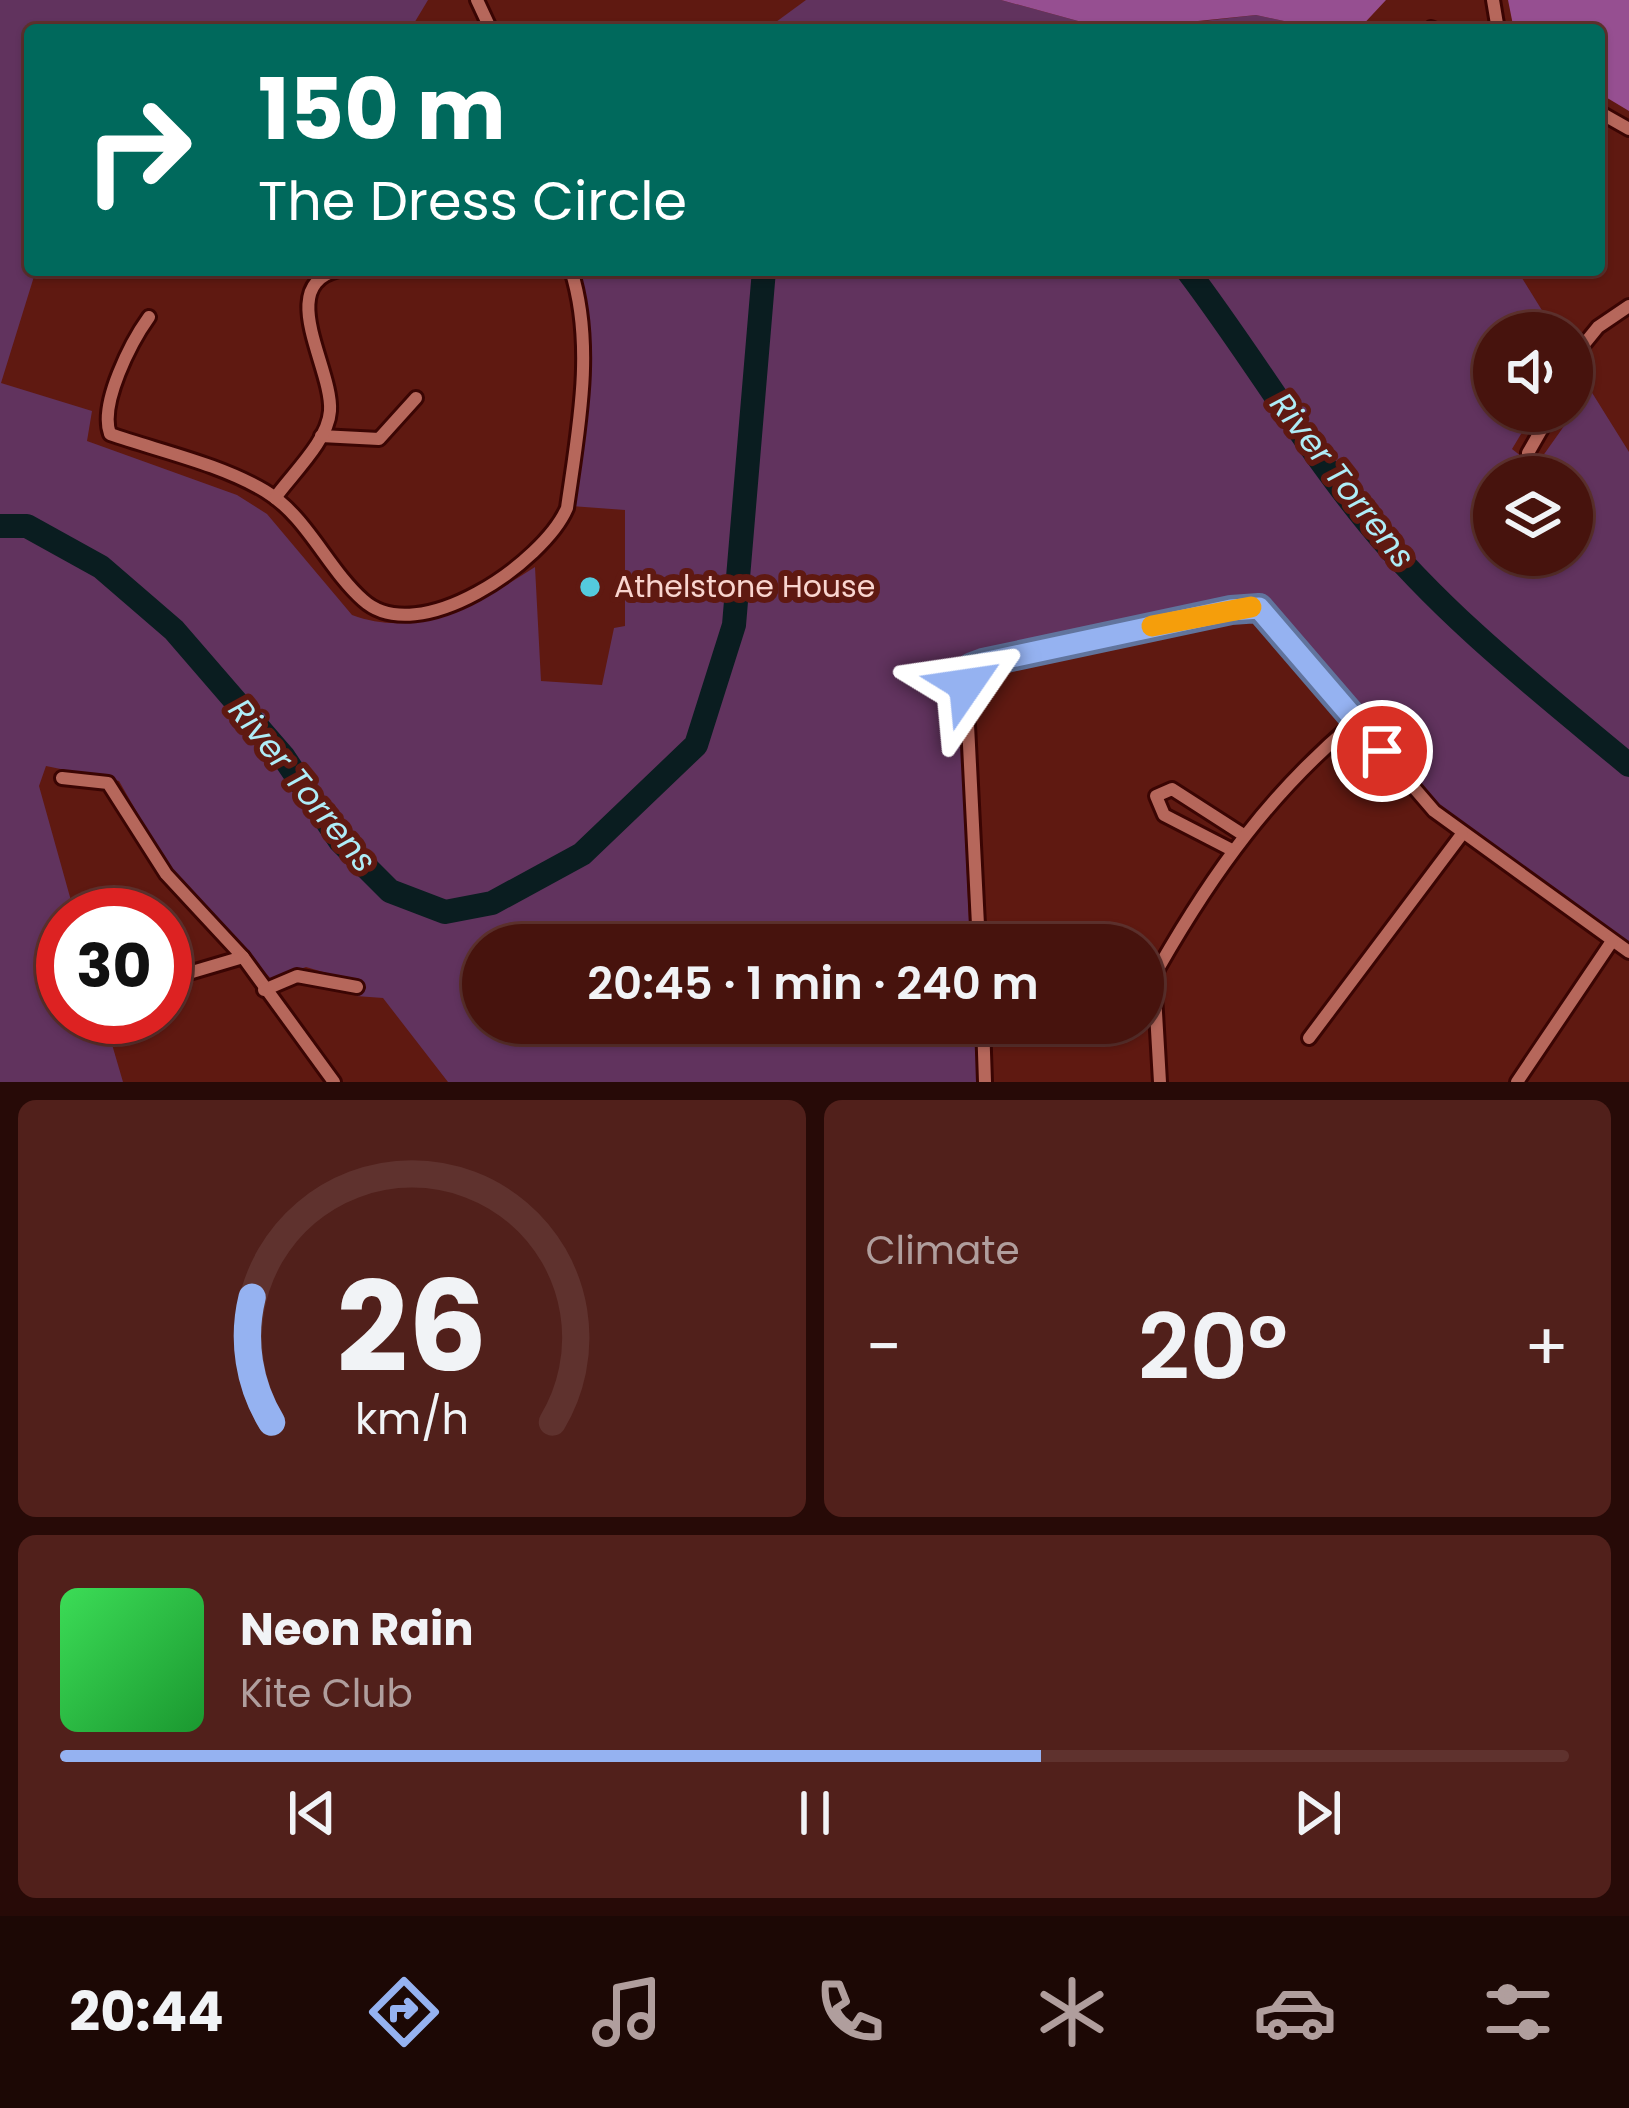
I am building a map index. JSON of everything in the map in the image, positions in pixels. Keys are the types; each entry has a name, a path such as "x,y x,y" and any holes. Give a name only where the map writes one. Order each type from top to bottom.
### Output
{"street":[{"path":"275,498 321,436 330,411 308,304 311,286 321,276"},
{"path":"148,317 125,355 106,421 110,434 275,498 362,600 388,612 463,600 510,576 548,542 567,508 584,320 573,276"},
{"path":"1593,333 1629,306"},
{"path":"321,436 379,439 416,398"},
{"path":"1528,453 1540,432"},
{"path":"978,924 966,685 972,667 1231,610 1259,608 1433,811 1629,952"},
{"path":"1164,954 1242,834 1297,771 1356,721"},
{"path":"62,778 107,783 166,874 243,957 334,1082"},
{"path":"1230,849 1164,815 1156,796 1172,789 1242,834"},
{"path":"1309,1038 1462,834"},
{"path":"1517,1082 1612,940"},
{"path":"192,972 243,957"},
{"path":"264,989 297,976 357,988"},
{"path":"984,1044 986,1082"},
{"path":"1156,1044 1160,1082"}],"shaded area":[{"path":"0,0 428,0 414,24 24,24 24,276 34,276 1,383 92,411 87,441 237,495 267,514 352,615 401,623 448,614 535,567 541,681 602,685 614,628 625,626 625,510 571,506 584,396 574,276 1521,276 1543,312 1473,312 1473,432 1522,432 1512,449 1521,456 1473,456 1473,576 1593,576 1593,456 1543,456 1560,432 1593,432 1593,394 1629,452 1629,948 1436,809 1262,604 1252,601 967,660 958,670 969,924 462,924 462,1044 975,1044 978,1082 448,1082 383,998 356,996 357,982 306,967 271,979 167,865 119,781 46,766 39,786 67,888 36,888 36,1044 112,1044 123,1082 0,1082"},
{"path":"806,0 1001,0 1089,24 773,24"},
{"path":"1001,0 1386,0 1364,24 1298,24 1256,15 1169,24 1089,24"},
{"path":"1508,0 1629,0 1629,111 1605,97 1605,24 1513,24"},
{"path":"1256,15 1298,24 1177,24"}],"waterway":[{"name":"River Torrens","path":"0,526 27,526 101,567 174,630 283,756 340,841 390,891 445,912 492,903 582,854 696,745 734,625 763,276"},
{"name":"River Torrens","path":"1191,276 1321,461 1397,557 1493,650 1629,765"}],"slow traffic":[{"path":"1152,626 1251,607"}],"place":[{"name":"Athelstone House","path":"590,587"}],"route":[{"path":"966,685 972,667 983,663 1259,608 1382,751"}]}
